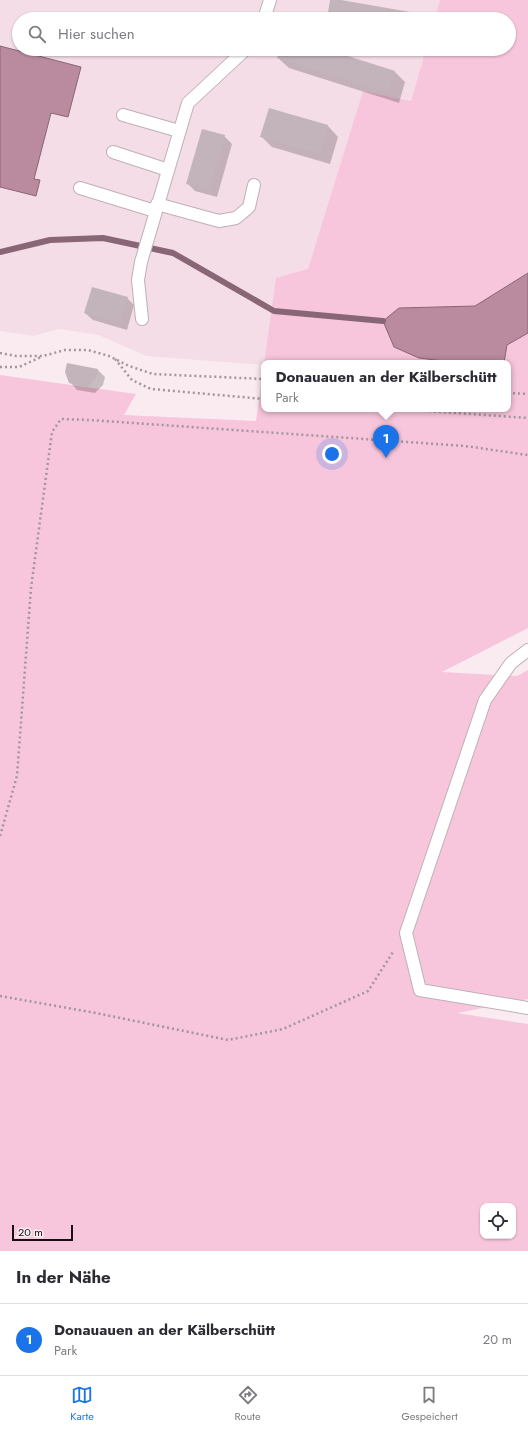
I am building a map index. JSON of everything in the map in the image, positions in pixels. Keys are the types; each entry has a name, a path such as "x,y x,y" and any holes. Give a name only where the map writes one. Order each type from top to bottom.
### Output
{"lane":[{"path":"266,12 270,0"},
{"path":"142,319 138,280 141,262 188,103 238,56"},
{"path":"123,115 179,130"},
{"path":"113,152 168,170"},
{"path":"80,188 156,208 219,221 236,218 249,207 254,185"},
{"path":"528,650 511,663 485,700 406,933 420,990 528,1008"}],"path":[{"path":"0,367 19,367 43,356 65,350 88,350 114,358 129,366 153,374 261,379"},
{"path":"0,353 16,356 43,356"},
{"path":"114,358 132,380 151,389 261,399"},
{"path":"511,393 528,394"},
{"path":"442,412 528,418"},
{"path":"0,836 17,776 31,588 52,432 61,419 465,446 528,455"},
{"path":"0,996 96,1013 228,1040 283,1029 368,991 406,933"}],"shaded area":[{"path":"0,0 440,0 436,12 12,12 12,56 424,56 411,101 363,91 281,360 261,360 261,365 146,356 99,335 59,329 33,336 0,331"},
{"path":"440,0 528,0 528,628 442,672 517,676 528,670 528,999 457,1013 528,1024 528,1251 0,1251 0,375 136,394 124,415 256,421 261,385 261,412 511,412 511,360 264,360 276,278 308,269 363,91 411,101 424,56 516,56 516,12 436,12"},
{"path":"0,46 12,49 12,56 39,56 81,67 68,117 51,113 34,179 40,180 36,196 0,187"},
{"path":"528,273 528,333 507,345 504,360 435,360 419,358 394,347 383,321 399,308 475,306"}],"building":[{"path":"330,0 341,0 410,12 328,12"},
{"path":"278,56 348,56 395,71 388,93 277,58"},
{"path":"269,108 328,125 320,154 260,137"},
{"path":"202,129 225,135 210,190 186,184"},
{"path":"92,287 128,297 120,323 84,313"},
{"path":"67,363 98,369 96,378 87,387 69,383 65,372"}],"waterway":[{"path":"0,252 50,240 103,238 173,253 274,311 383,321"}],"place":[{"name":"Donauauen an der Kälberschütt","path":"386,458"}]}
